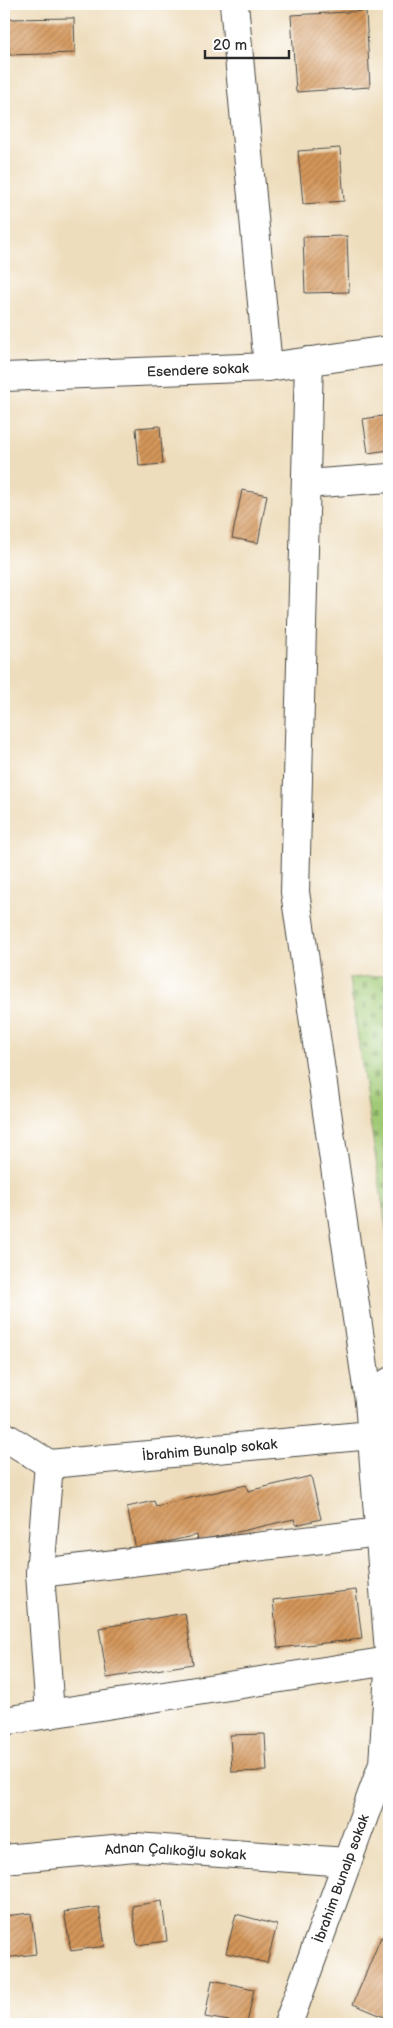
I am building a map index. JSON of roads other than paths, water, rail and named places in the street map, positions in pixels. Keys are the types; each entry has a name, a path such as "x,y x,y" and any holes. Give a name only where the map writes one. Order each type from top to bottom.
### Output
{"street":[{"path":"234,4 268,367"},
{"name":"Esendere sokak","path":"4,377 268,367 389,350"},
{"path":"309,361 295,892 369,1401 389,1652"},
{"path":"306,484 389,478"},
{"path":"369,1401 389,1382"},
{"name":"İbrahim Bunalp sokak","path":"49,1464 372,1434"},
{"path":"4,1436 49,1464 40,1573 50,1714"},
{"path":"40,1573 380,1532"},
{"path":"4,1722 389,1661"},
{"name":"İbrahim Bunalp sokak","path":"288,2024 383,1764 389,1672"},
{"name":"Adnan Çalıkoğlu sokak","path":"4,1859 135,1846 347,1862"}]}
